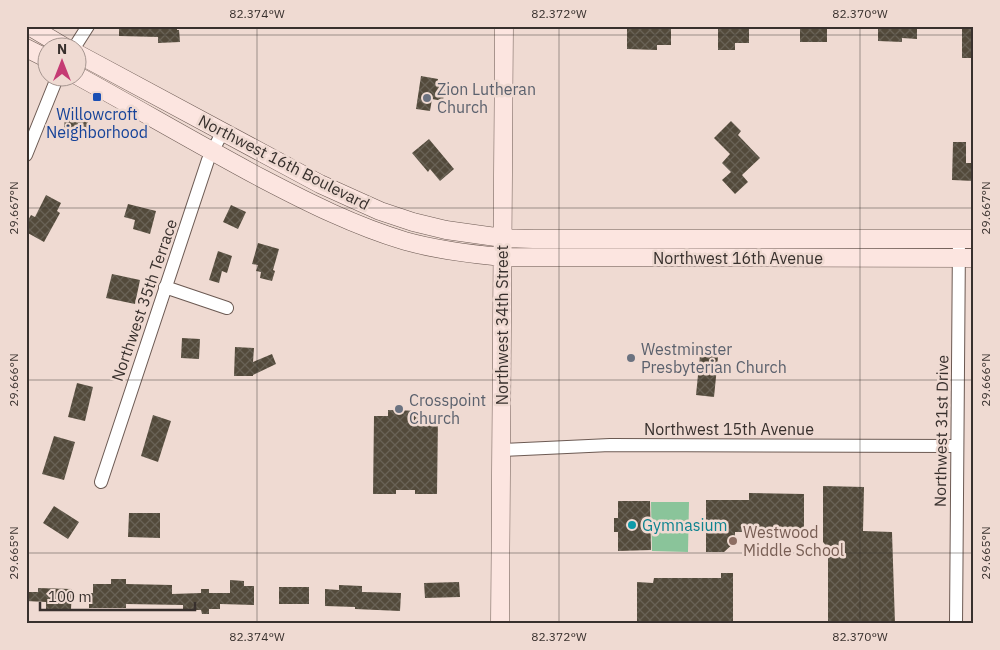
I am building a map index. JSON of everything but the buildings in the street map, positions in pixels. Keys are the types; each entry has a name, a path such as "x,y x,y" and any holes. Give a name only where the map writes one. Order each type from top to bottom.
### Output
{"main road":[{"path":"29,26 49,38"},
{"name":"Northwest 34th Street","path":"500,624 504,26"},
{"path":"26,48 38,55"},
{"name":"Northwest 16th Boulevard","path":"88,59 320,184 380,211 446,230 503,238"},
{"name":"Northwest 16th Boulevard","path":"88,82 310,203 368,228 405,241 441,249 502,257"},
{"name":"Northwest 16th Avenue","path":"503,238 966,239"},
{"path":"743,240 744,258"},
{"name":"Northwest 16th Avenue","path":"502,257 966,258"}],"street":[{"path":"80,38 88,26"},
{"path":"26,155 53,88"},
{"name":"Northwest 35th Terrace","path":"101,482 212,151 223,132"},
{"name":"Northwest 31st Drive","path":"956,624 956,446 966,239"},
{"path":"165,287 226,308"},
{"name":"Northwest 15th Avenue","path":"502,450 610,445 956,446"}],"green space":[{"path":"651,502 689,502 688,552 652,551"}],"place":[{"name":"Willowcroft Neighborhood","path":"97,97"},
{"name":"Zion Lutheran Church","path":"427,98"},
{"name":"Westminster Presbyterian Church","path":"631,358"},
{"name":"Crosspoint Church","path":"399,409"},
{"name":"Gymnasium","path":"632,525"},
{"name":"Westwood Middle School","path":"733,541"}]}
